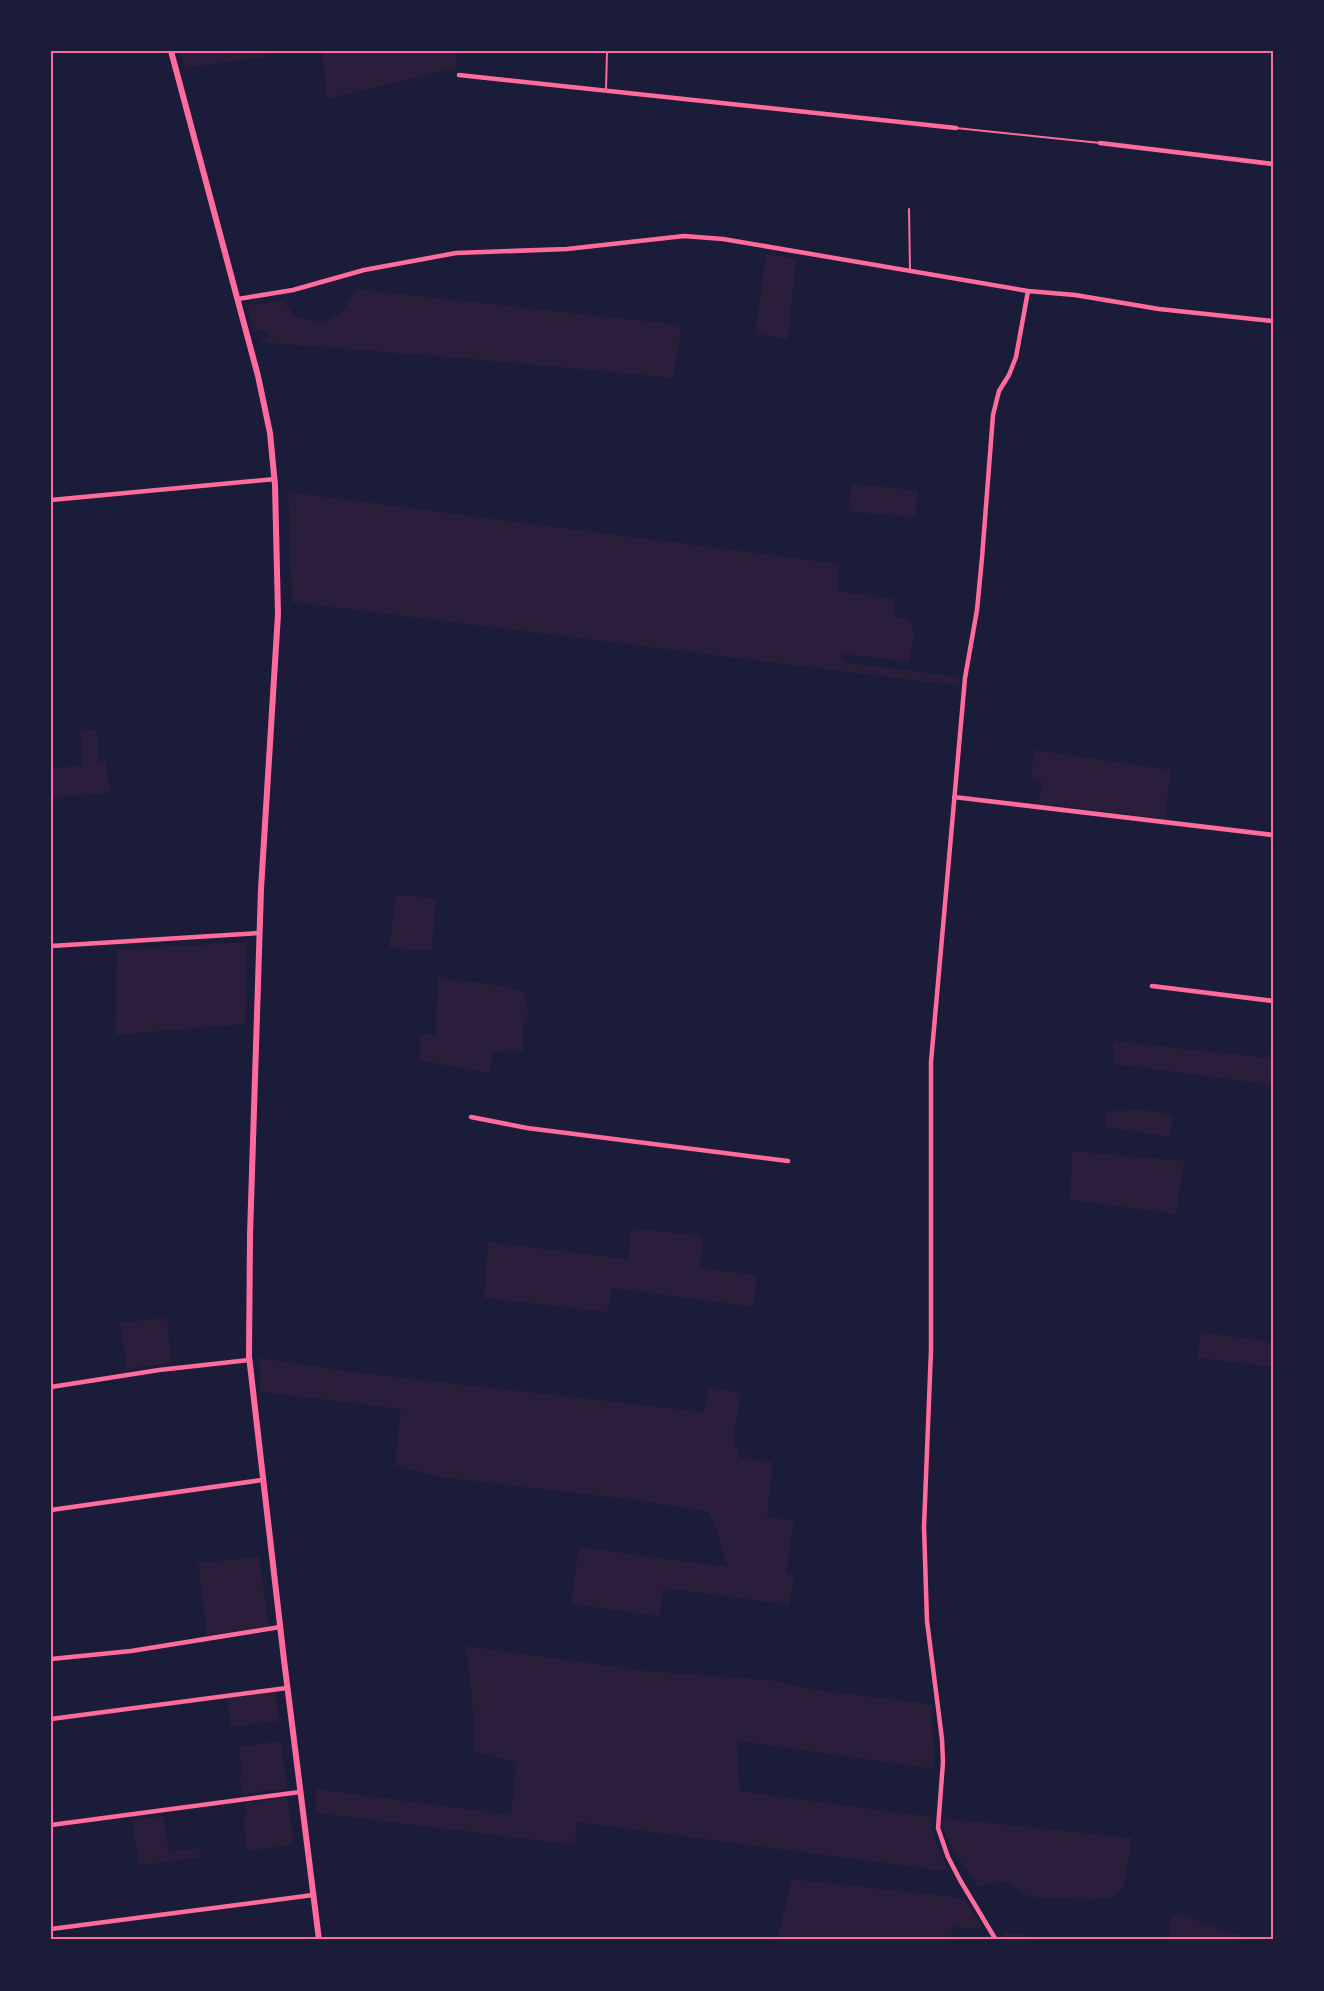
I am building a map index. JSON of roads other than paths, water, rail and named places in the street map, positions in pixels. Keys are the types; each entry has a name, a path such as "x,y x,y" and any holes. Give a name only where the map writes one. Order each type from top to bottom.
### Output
{"street":[{"path":"171,51 265,405 275,478 278,547 277,638 259,933 250,1235 249,1360 319,1940"},
{"path":"459,75 956,128"},
{"path":"1100,143 1273,165"},
{"path":"238,298 293,290 364,270 456,253 561,249 678,236 712,237 1028,291 1075,295 1159,309 1273,321"},
{"path":"996,1940 960,1880 939,1834 937,1821 942,1739 927,1622 924,1527 931,1350 931,1062 967,667 977,610 993,415 999,391 1016,357 1028,291"},
{"path":"51,500 275,478"},
{"path":"954,796 1273,835"},
{"path":"51,946 259,933"},
{"path":"1152,986 1273,1001"},
{"path":"471,1117 528,1128 788,1161"},
{"path":"51,1387 159,1370 249,1360"},
{"path":"51,1510 262,1480"},
{"path":"51,1659 130,1651 280,1627"},
{"path":"51,1719 287,1688"},
{"path":"51,1825 300,1792"},
{"path":"51,1929 313,1895"}],"lane":[{"path":"606,92 607,51"},
{"path":"956,128 1100,143"},
{"path":"909,209 910,270"}]}
